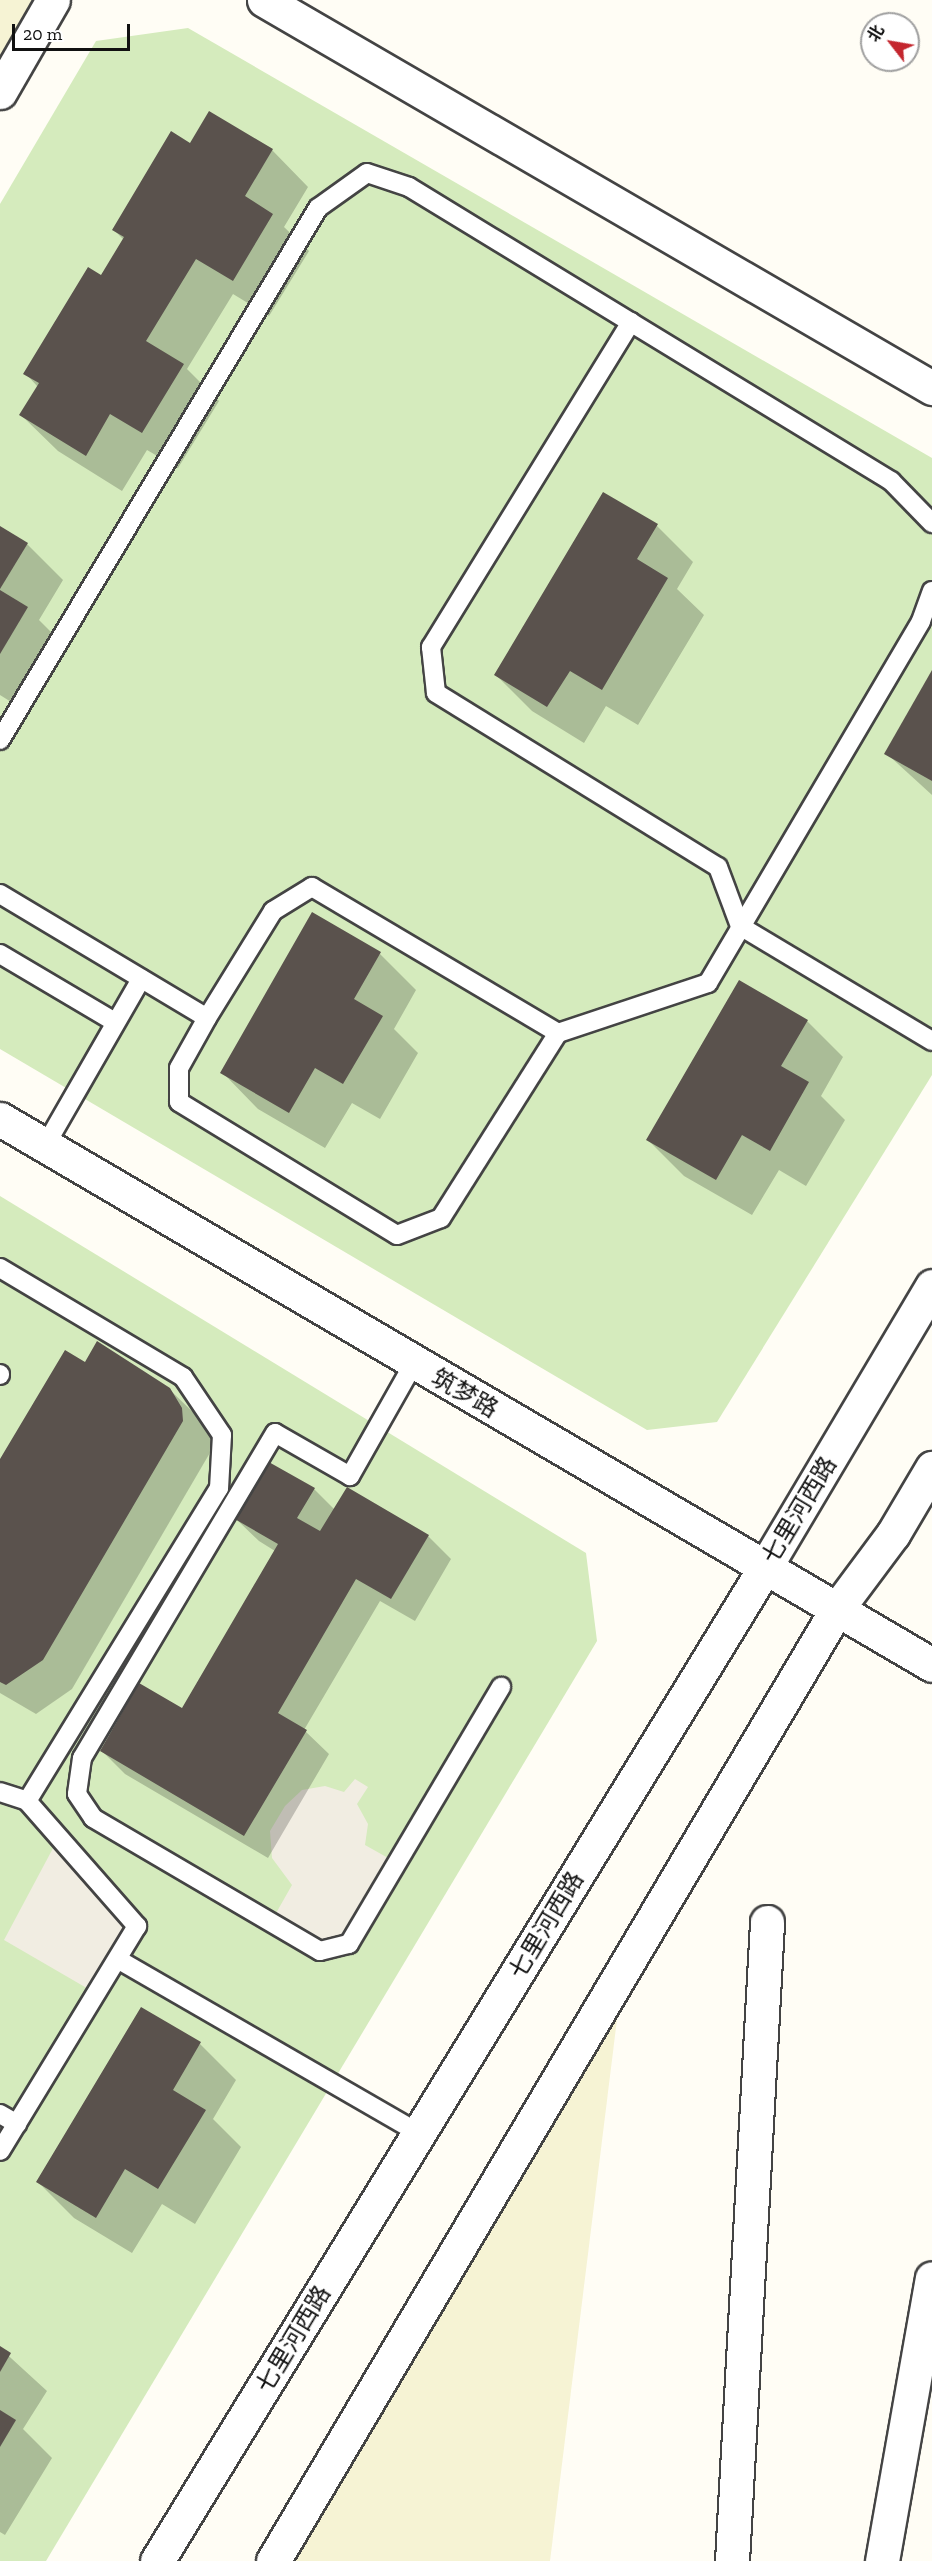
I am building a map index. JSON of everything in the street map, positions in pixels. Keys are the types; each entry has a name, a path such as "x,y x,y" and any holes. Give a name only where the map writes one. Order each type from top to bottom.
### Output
{"street":[{"path":"0,92 53,0"},
{"path":"264,0 932,388"},
{"name":"筑梦路","path":"0,1119 764,1569 932,1665"},
{"name":"七里河西路","path":"157,2561 764,1569 932,1286"},
{"path":"273,2561 837,1609 893,1534 932,1468"},
{"path":"732,2561 767,1922"},
{"path":"882,2561 932,2278"}],"lane":[{"path":"0,740 318,208 367,173 409,187 891,481 932,523"},
{"path":"632,322 431,647 436,693 718,867 740,926 932,1041"},
{"path":"558,1033 312,887 273,911 179,1068 179,1102 397,1235 441,1218 558,1033 708,983 921,621 932,591"},
{"path":"0,894 207,1018"},
{"path":"0,954 115,1022"},
{"path":"45,1146 141,978"},
{"path":"0,1268 183,1377 222,1435 219,1488 27,1801"},
{"path":"414,1363 350,1476 275,1433 82,1758 77,1794 93,1818 320,1951 349,1944 501,1687"},
{"path":"0,1791 27,1801 137,1926 119,1960 0,2151"},
{"path":"119,1960 419,2133"},
{"path":"0,2114 17,2124"}],"shaded area":[{"path":"0,0 53,0 0,92"},
{"path":"355,1779 368,1787 357,1804 368,1824 365,1845 397,1863 349,1944 320,1951 271,1922 292,1885 272,1858 270,1831 285,1806 302,1790 325,1786 344,1792"},
{"path":"59,1837 137,1926 97,1994 4,1940"},
{"path":"623,1971 550,2561 273,2561"}],"green space":[{"path":"188,28 932,458 932,1075 717,1422 647,1430 0,1049 0,204 96,41"},
{"path":"0,1196 586,1553 597,1641 46,2561 0,2561"}],"building":[{"path":"209,111 273,149 245,196 273,214 233,281 196,259 146,341 184,364 142,433 110,414 86,456 19,415 39,383 23,374 88,267 101,275 124,237 112,230 171,131 190,143"},
{"path":"603,492 658,524 637,559 668,578 602,690 570,671 547,707 494,675"},
{"path":"0,526 28,543 0,589"},
{"path":"0,590 28,607 0,654"},
{"path":"932,670 932,781 884,754"},
{"path":"312,912 381,952 354,999 383,1016 343,1084 315,1068 289,1113 220,1073"},
{"path":"739,980 808,1020 781,1066 809,1082 770,1151 742,1135 716,1180 646,1140"},
{"path":"97,1341 170,1388 182,1408 183,1421 43,1660 6,1685 0,1682 0,1459 65,1350 85,1362"},
{"path":"267,1461 315,1488 297,1518 320,1531 347,1487 429,1535 391,1599 356,1579 278,1713 307,1730 244,1836 100,1751 139,1683 182,1708 278,1544 233,1518"},
{"path":"141,2007 201,2042 173,2090 206,2110 158,2189 125,2169 96,2218 36,2182"},
{"path":"0,2346 11,2353 0,2372"},
{"path":"0,2410 16,2420 0,2447"}]}
